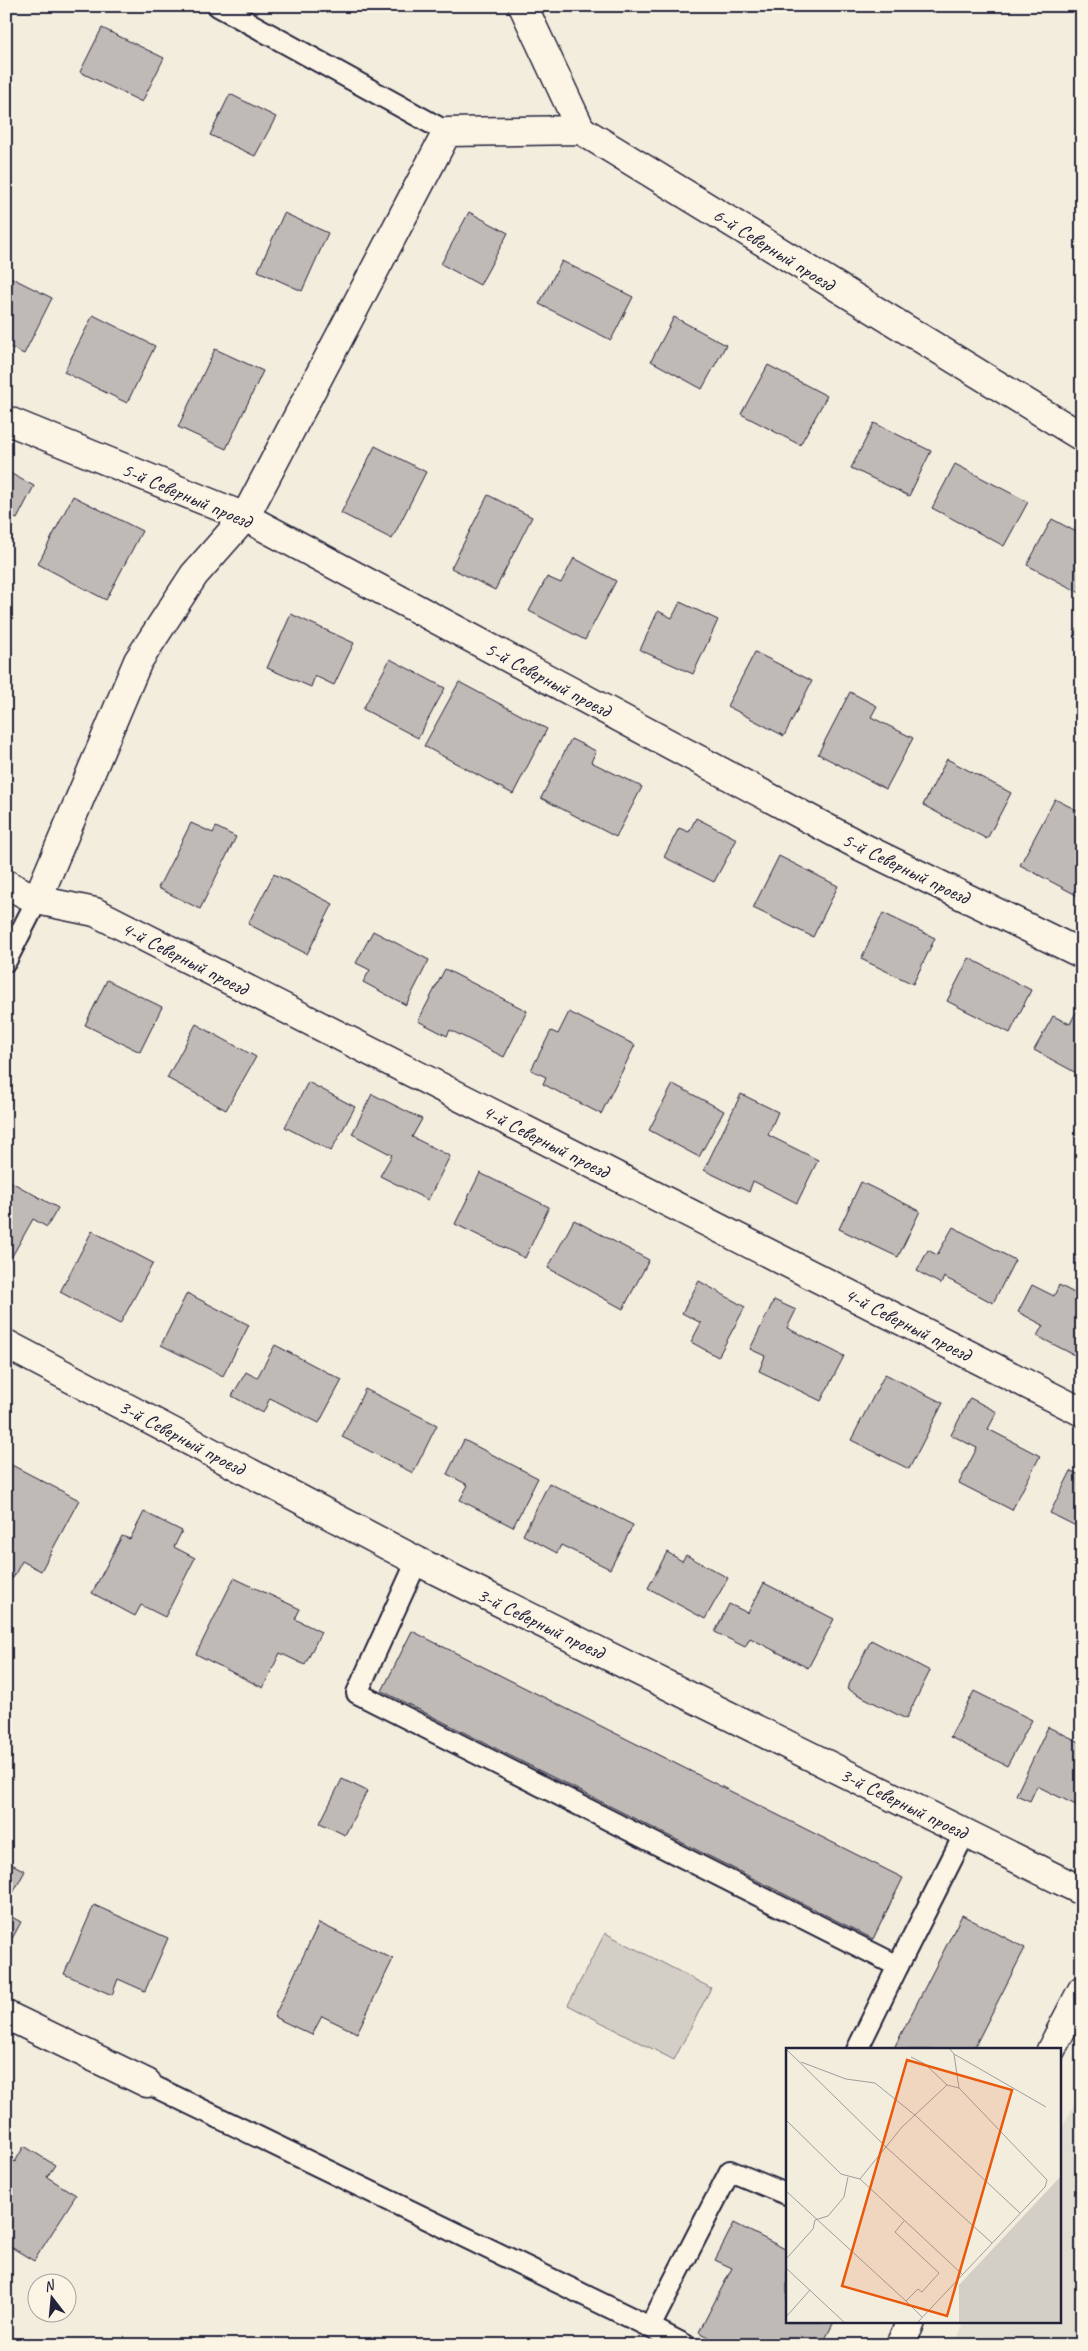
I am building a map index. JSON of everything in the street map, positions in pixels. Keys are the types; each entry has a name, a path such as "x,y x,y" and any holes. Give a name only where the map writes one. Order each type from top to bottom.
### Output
{"street":[{"path":"37,900 138,661 194,575 245,517 447,132 581,130 523,6"},
{"name":"6-й Северный проезд","path":"581,130 1082,437"},
{"name":"5-й Северный проезд","path":"6,420 245,517 862,846 1082,954"},
{"name":"4-й Северный проезд","path":"6,884 37,900 96,912 1082,1412"},
{"name":"3-й Северный проезд","path":"6,1344 417,1561 1082,1891"},
{"path":"1052,2048 1082,1990"},
{"path":"6,2015 146,2083"},
{"path":"900,2345 910,2324"}],"lane":[{"path":"218,6 447,132"},
{"path":"6,961 37,900"},
{"path":"417,1561 357,1693 898,1966"},
{"path":"858,2048 965,1833"},
{"path":"146,2083 685,2345"},
{"path":"650,2327 730,2171 786,2194"}],"shaded area":[{"path":"605,1933 711,1988 674,2060 568,2005"},
{"path":"1082,2089 1082,2345 954,2345 964,2324 1060,2324 1060,2132"}],"building":[{"path":"102,28 164,58 142,102 80,72"},
{"path":"230,94 276,117 255,156 210,135"},
{"path":"469,212 508,233 480,285 441,264"},
{"path":"284,213 328,233 302,291 258,271"},
{"path":"562,261 633,297 611,340 539,304"},
{"path":"6,275 52,298 24,354 6,345"},
{"path":"93,315 155,346 127,403 64,372"},
{"path":"674,317 726,345 702,389 651,361"},
{"path":"215,349 263,371 226,449 178,427"},
{"path":"768,365 827,396 800,445 741,414"},
{"path":"874,423 931,451 909,496 851,468"},
{"path":"375,446 426,472 392,539 341,513"},
{"path":"955,464 1028,502 1004,546 932,508"},
{"path":"6,471 34,486 17,519 6,514"},
{"path":"488,495 532,517 495,590 451,568"},
{"path":"73,496 142,531 106,600 38,564"},
{"path":"1052,519 1082,535 1082,594 1027,565"},
{"path":"574,558 616,581 585,640 529,611 547,577 561,583"},
{"path":"680,602 718,620 693,674 640,650 658,611 672,618"},
{"path":"291,614 354,643 334,685 315,676 311,687 267,668"},
{"path":"755,652 812,681 784,736 727,706"},
{"path":"390,659 445,688 418,738 363,709"},
{"path":"459,682 547,729 513,794 424,746"},
{"path":"850,692 877,706 871,717 913,738 886,789 818,754"},
{"path":"571,739 596,751 591,762 642,787 616,837 541,798"},
{"path":"947,759 1011,793 987,839 923,805"},
{"path":"1055,799 1082,813 1082,893 1080,897 1020,865"},
{"path":"696,818 737,839 714,882 664,857 679,828 689,832"},
{"path":"191,823 213,833 216,827 236,837 200,909 158,888"},
{"path":"779,856 838,886 813,937 753,908"},
{"path":"274,874 333,904 307,954 248,924"},
{"path":"883,913 935,938 913,984 861,959"},
{"path":"373,931 429,960 406,1005 363,982 370,970 356,963"},
{"path":"969,958 1031,990 1010,1033 947,1001"},
{"path":"445,969 527,1011 504,1057 450,1030 447,1036 418,1021"},
{"path":"107,980 162,1007 140,1052 85,1025"},
{"path":"569,1012 635,1045 601,1114 543,1084 546,1077 531,1070 551,1031 558,1034"},
{"path":"1076,1012 1082,1015 1082,1076 1034,1050 1053,1016 1070,1024"},
{"path":"196,1024 256,1057 226,1110 167,1078"},
{"path":"308,1082 355,1107 331,1151 285,1127"},
{"path":"673,1084 724,1111 699,1157 649,1130"},
{"path":"372,1094 422,1119 412,1137 450,1156 428,1200 380,1176 392,1155 352,1134"},
{"path":"741,1094 778,1112 768,1135 818,1160 797,1203 753,1181 749,1192 704,1170"},
{"path":"480,1173 549,1207 525,1258 455,1224"},
{"path":"6,1179 58,1208 47,1227 33,1219 6,1267"},
{"path":"861,1182 920,1211 898,1257 839,1229"},
{"path":"574,1220 649,1260 623,1309 548,1268"},
{"path":"953,1227 1015,1260 993,1303 944,1277 941,1284 917,1271 928,1250 937,1255"},
{"path":"92,1231 153,1263 120,1324 60,1292"},
{"path":"699,1281 745,1307 718,1357 691,1342 701,1323 682,1313"},
{"path":"1032,1285 1054,1296 1059,1285 1082,1297 1082,1359 1037,1336 1043,1325 1018,1312"},
{"path":"187,1293 249,1325 223,1376 161,1345"},
{"path":"774,1300 796,1310 787,1328 844,1356 821,1401 759,1371 765,1356 750,1349"},
{"path":"275,1345 342,1380 319,1423 270,1398 263,1413 232,1396 246,1372 257,1378"},
{"path":"885,1374 943,1403 909,1469 851,1440"},
{"path":"365,1389 437,1425 413,1473 342,1437"},
{"path":"970,1398 997,1412 988,1429 1040,1456 1012,1510 959,1483 977,1448 951,1435"},
{"path":"464,1440 538,1478 513,1527 460,1500 468,1485 447,1474"},
{"path":"6,1462 79,1500 41,1571 22,1561 13,1578 6,1575"},
{"path":"1071,1471 1082,1476 1082,1529 1050,1513"},
{"path":"549,1483 633,1525 610,1569 561,1545 557,1553 523,1535"},
{"path":"144,1512 182,1531 174,1547 195,1558 165,1617 141,1605 135,1616 92,1593 122,1536 130,1539"},
{"path":"667,1552 682,1561 686,1555 728,1578 705,1619 648,1588"},
{"path":"234,1578 300,1609 295,1619 321,1632 305,1665 280,1653 263,1688 196,1654"},
{"path":"764,1583 834,1619 808,1668 750,1638 745,1647 715,1632 729,1604 748,1613"},
{"path":"412,1631 903,1878 873,1939 382,1691"},
{"path":"871,1640 930,1671 906,1719 847,1689"},
{"path":"974,1691 1032,1720 1007,1766 950,1737"},
{"path":"1048,1727 1082,1743 1082,1808 1037,1786 1030,1801 1016,1795"},
{"path":"342,1779 367,1791 345,1835 320,1823"},
{"path":"6,1861 25,1871 6,1906"},
{"path":"94,1905 168,1938 145,1991 118,1979 112,1995 64,1974"},
{"path":"6,1914 21,1922 6,1950"},
{"path":"962,1915 1025,1948 974,2048 894,2048"},
{"path":"319,1923 393,1959 357,2033 322,2016 312,2035 274,2017"},
{"path":"24,2146 55,2165 47,2177 76,2195 34,2261 6,2244 6,2156 15,2162"},
{"path":"734,2223 786,2249 786,2324 833,2324 822,2345 725,2345 699,2332 732,2268 715,2260"}]}
